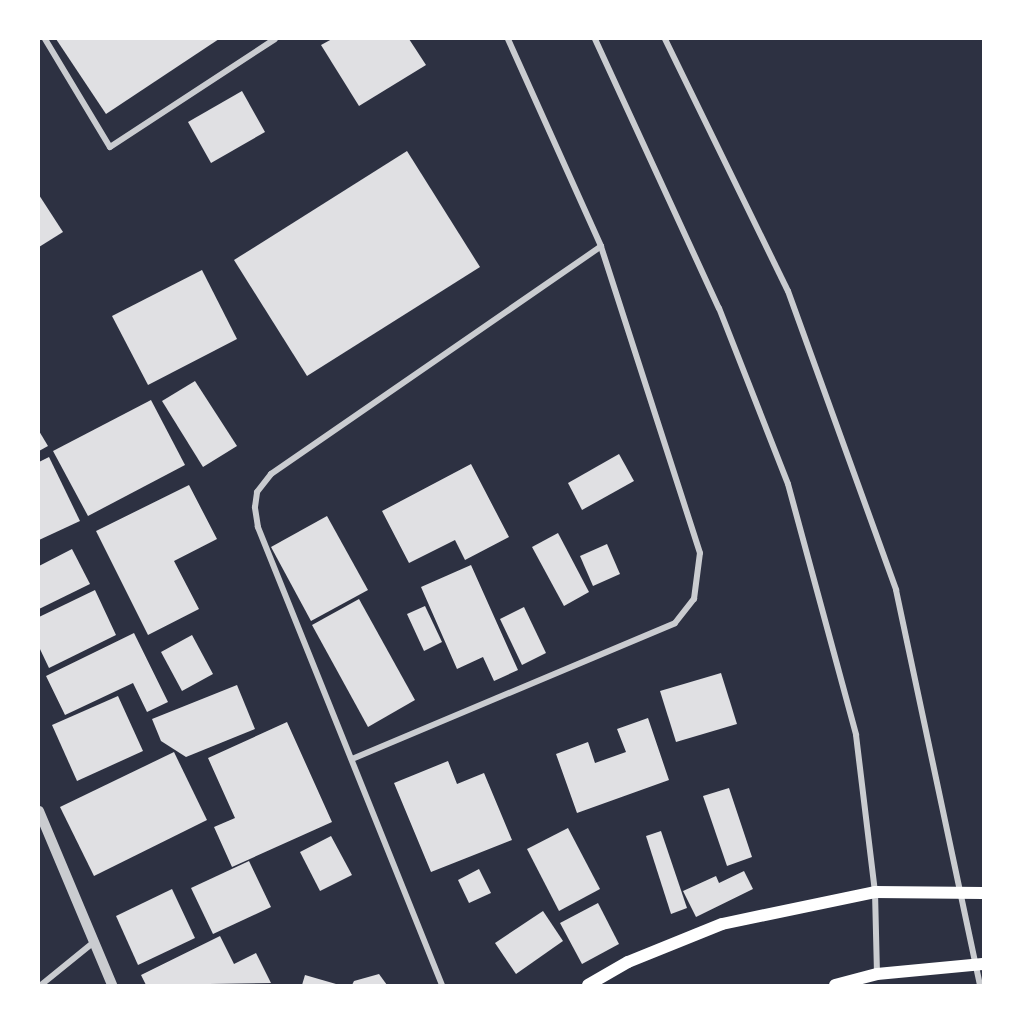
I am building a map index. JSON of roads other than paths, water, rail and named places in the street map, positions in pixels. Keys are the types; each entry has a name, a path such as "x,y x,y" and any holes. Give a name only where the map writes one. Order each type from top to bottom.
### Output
{"main road":[{"path":"588,985 628,962 722,924 874,892 983,893"},
{"path":"835,985 877,974 980,964"}],"street":[{"path":"45,39 110,147 275,39"},
{"path":"352,759 675,623 694,599 700,553 601,246 508,39"},
{"path":"595,39 719,308 788,484 856,735 874,892 877,974"},
{"path":"665,39 788,291 896,590 958,893 980,964 980,985"},
{"path":"442,985 258,527 257,492 271,474 601,246"},
{"path":"39,811 95,941 111,985"},
{"path":"41,985 95,941"}]}
